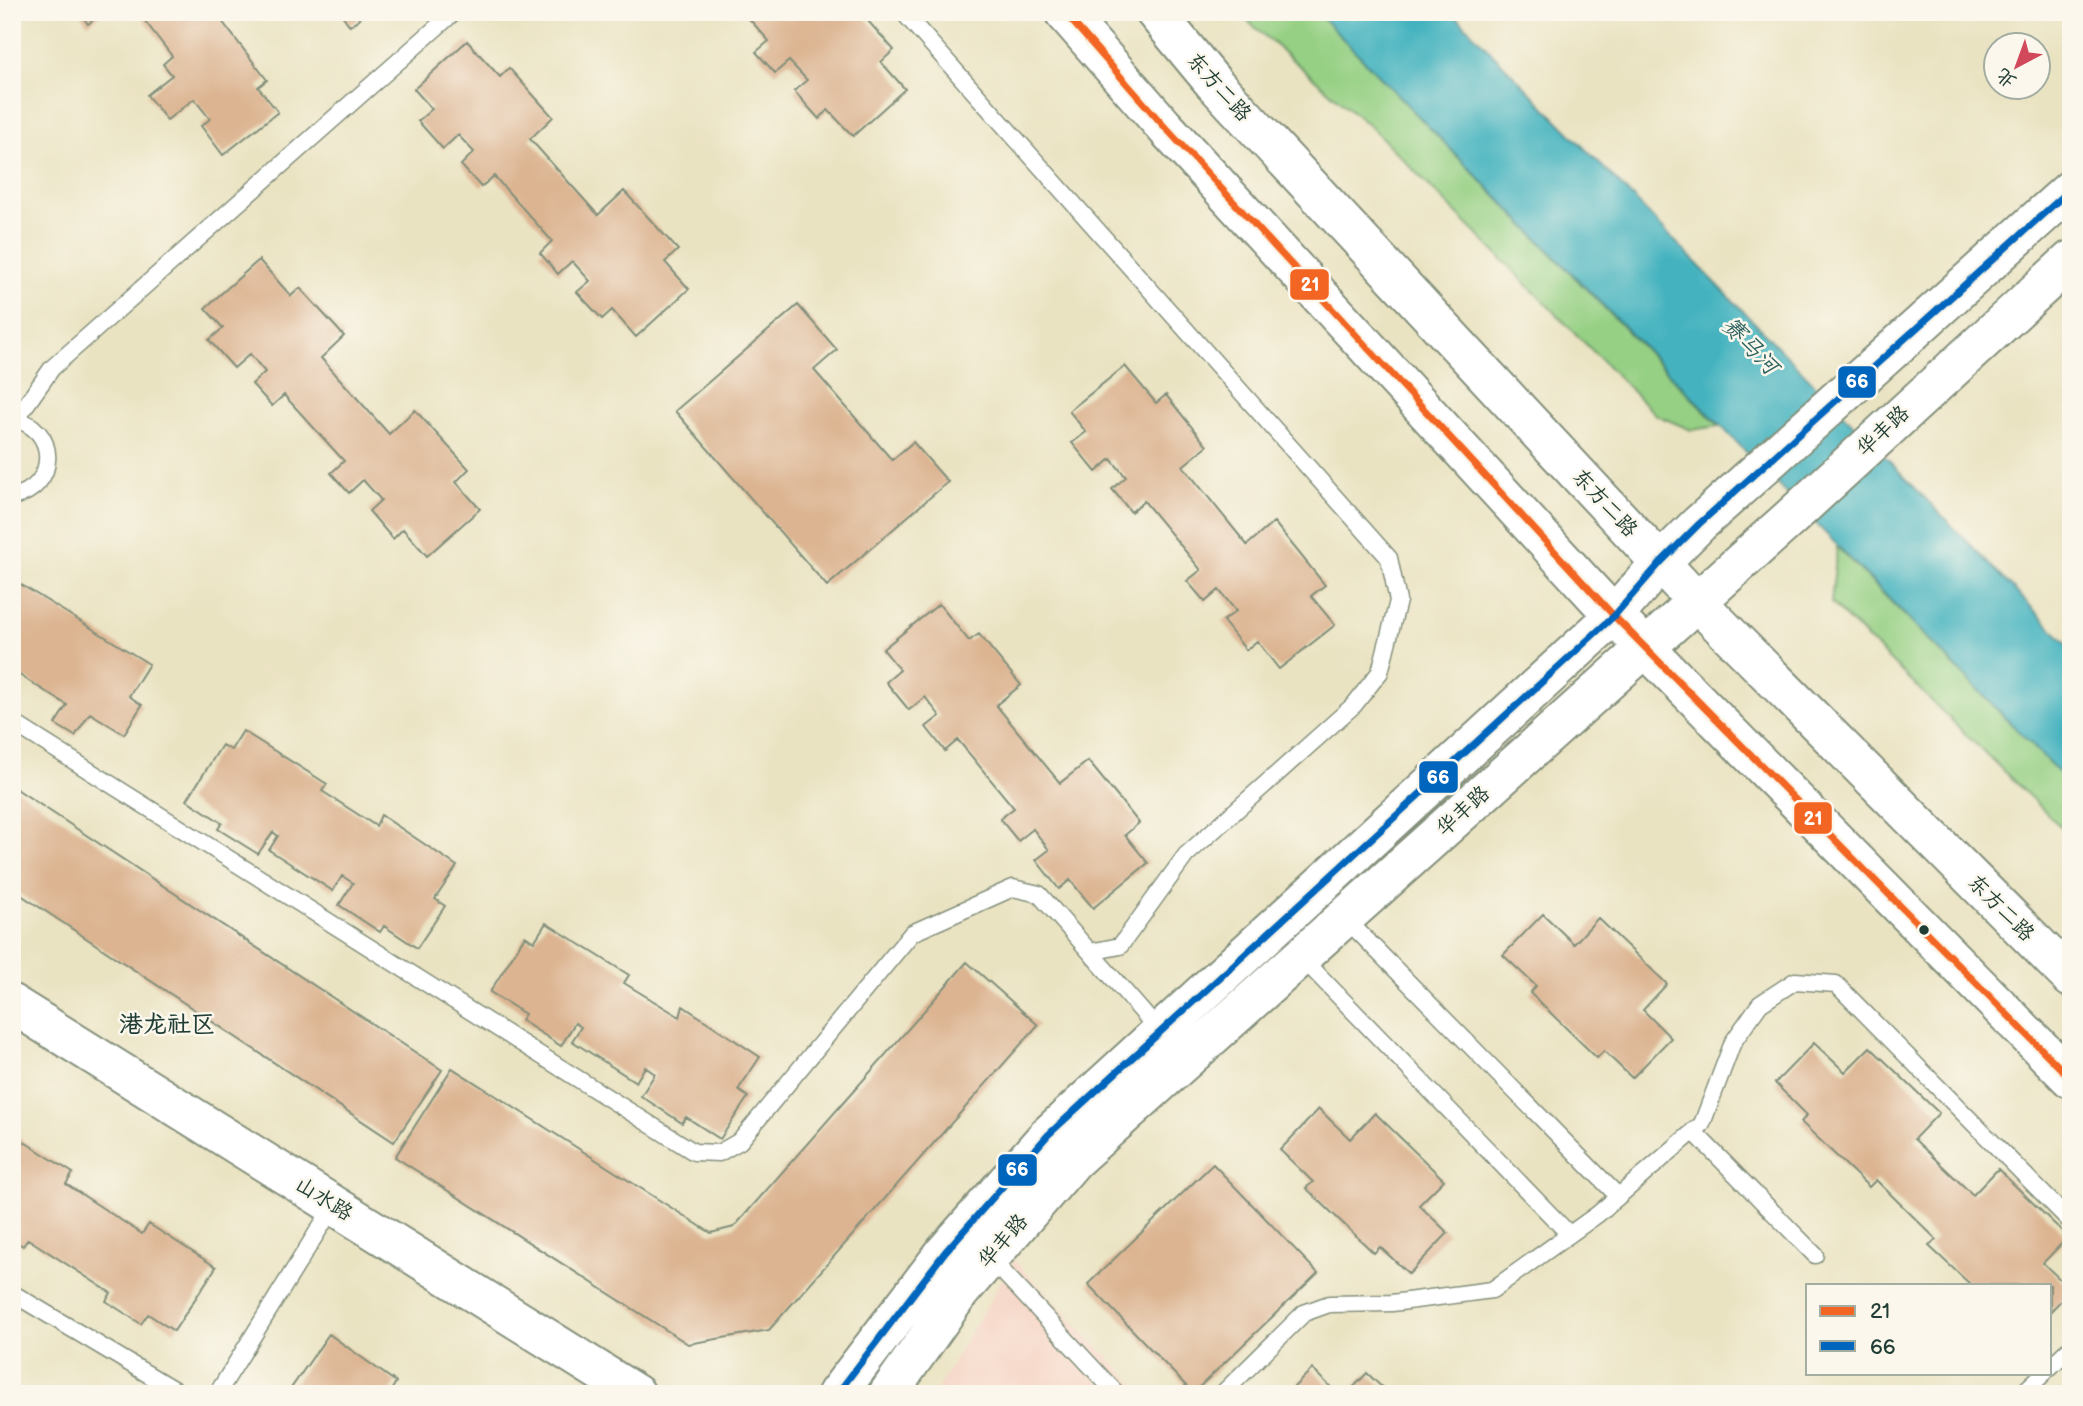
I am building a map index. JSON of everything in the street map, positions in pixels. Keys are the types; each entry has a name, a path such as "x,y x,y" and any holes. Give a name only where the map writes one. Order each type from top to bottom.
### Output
{"street":[{"path":"1064,12 1172,135 1614,616 2071,1079"},
{"name":"东方二路","path":"1155,12 1213,82 1696,601 2071,978"},
{"name":"华丰路","path":"837,1394 945,1252 1048,1135 1614,616 1661,562 1747,480 2071,189"},
{"name":"华丰路","path":"888,1394 960,1292 1074,1160 1788,520 2071,260"},
{"name":"山水路","path":"12,1004 635,1394"}],"lane":[{"path":"12,497 23,495 34,488 47,467 45,442 28,424 14,419 52,368 454,12"},
{"path":"903,12 1389,558 1398,601 1380,672 1354,705 1186,855 1120,946 1090,952"},
{"path":"12,722 694,1152 719,1153 740,1141 912,933 1013,888 1039,894 1160,1031"},
{"path":"1345,917 1618,1196"},
{"path":"1301,957 1569,1234"},
{"path":"1222,1394 1304,1314 1329,1304 1392,1303 1492,1290 1618,1196 1702,1124 1733,1042 1760,1004 1795,981 1836,985 2071,1222"},
{"path":"1693,1131 1815,1255"},
{"path":"217,1394 334,1205"},
{"path":"989,1257 1117,1394"},
{"path":"12,1293 181,1394"},
{"path":"2052,1365 2071,1347"},
{"path":"2026,1390 2043,1374"}],"shaded area":[{"path":"1014,1260 1144,1394 934,1394"}],"green space":[{"path":"1237,12 1317,12 1719,426 1691,430 1656,415 1374,130"},
{"path":"1837,547 2071,785 2071,837 1831,603"}],"water":[{"name":"赛马河","path":"1317,12 1452,12 2071,648 2071,785"}],"building":[{"path":"79,12 104,12 88,24"},
{"path":"138,12 215,12 267,80 258,87 278,112 223,155 201,126 210,119 194,99 167,120 147,95 172,75 163,64 172,56"},
{"path":"340,12 367,12 350,26"},
{"path":"743,12 860,12 894,50 881,62 905,89 853,136 828,110 819,119 794,91 807,80 789,61 775,73 756,52 769,41"},
{"path":"467,41 500,77 509,68 553,117 530,139 598,215 624,191 678,250 665,262 689,289 636,337 612,310 602,319 577,292 590,281 572,261 558,274 540,253 552,241 494,176 481,187 461,165 474,152 458,135 443,149 418,121 432,109 414,89"},
{"path":"259,260 291,296 300,288 344,336 321,358 389,434 415,410 469,469 456,482 480,509 427,556 403,529 393,539 369,511 381,500 363,480 349,493 331,473 344,461 284,395 272,406 252,384 265,372 250,354 234,368 209,340 223,328 205,308"},
{"path":"798,305 837,350 814,370 892,460 913,442 948,482 827,586 675,411"},
{"path":"1125,366 1156,403 1166,395 1207,446 1183,466 1247,545 1274,522 1325,585 1311,596 1335,625 1279,669 1257,641 1246,650 1223,621 1236,611 1219,590 1205,602 1187,581 1201,570 1144,501 1131,512 1112,489 1126,477 1111,459 1096,472 1072,443 1086,432 1069,411"},
{"path":"12,579 149,664 129,696 142,705 124,734 90,713 75,736 55,724 67,705 16,673 12,680"},
{"path":"939,604 969,641 979,634 1021,685 996,705 1060,783 1088,761 1139,823 1125,835 1148,863 1093,908 1070,880 1059,889 1036,860 1049,850 1033,829 1018,841 1000,819 1014,808 958,740 945,751 926,727 940,716 925,697 909,710 886,682 900,670 883,649"},
{"path":"243,731 327,784 322,791 376,826 381,815 457,866 435,899 445,906 417,948 384,926 380,932 339,905 353,883 342,876 333,891 269,850 278,836 273,832 258,854 218,829 222,823 187,800 222,745 231,750"},
{"path":"12,786 442,1070 394,1142 12,889"},
{"path":"1543,914 1574,944 1598,918 1667,984 1643,1010 1671,1038 1632,1078 1604,1051 1597,1058 1530,993 1536,986 1503,955"},
{"path":"546,923 629,975 624,983 680,1017 683,1006 760,1057 738,1090 748,1097 720,1139 686,1117 682,1123 641,1096 655,1074 645,1067 636,1082 572,1041 581,1027 575,1023 561,1046 521,1020 525,1014 490,992 525,936 534,942"},
{"path":"967,962 1038,1025 769,1330 688,1344 395,1157 452,1068 711,1233 734,1227"},
{"path":"1814,1043 1845,1072 1870,1047 1939,1113 1914,1139 1973,1195 1998,1169 2068,1237 2043,1263 2071,1290 2052,1310 2052,1284 1970,1284 1929,1246 1936,1239 1876,1180 1869,1187 1801,1122 1807,1115 1775,1083"},
{"path":"1319,1109 1350,1139 1375,1113 1444,1180 1419,1205 1448,1233 1409,1274 1380,1247 1374,1253 1306,1188 1313,1182 1280,1150"},
{"path":"12,1134 73,1173 66,1184 142,1234 149,1224 216,1267 174,1331 148,1314 141,1324 106,1301 111,1293 28,1239 23,1246 12,1239"},
{"path":"1213,1164 1318,1273 1193,1393 1088,1284"},
{"path":"329,1334 396,1382 389,1394 287,1394"},
{"path":"1312,1369 1338,1394 1287,1394"},
{"path":"1367,1373 1389,1394 1347,1394"}],"transit line":[{"name":"21","path":"1064,12 1163,125 1614,616 2071,1079"},
{"name":"66","path":"837,1394 945,1252 1048,1135 1614,616 1661,562 1699,524 2071,189"}],"district":[{"name":"港龙社区","path":"167,1024"}]}
